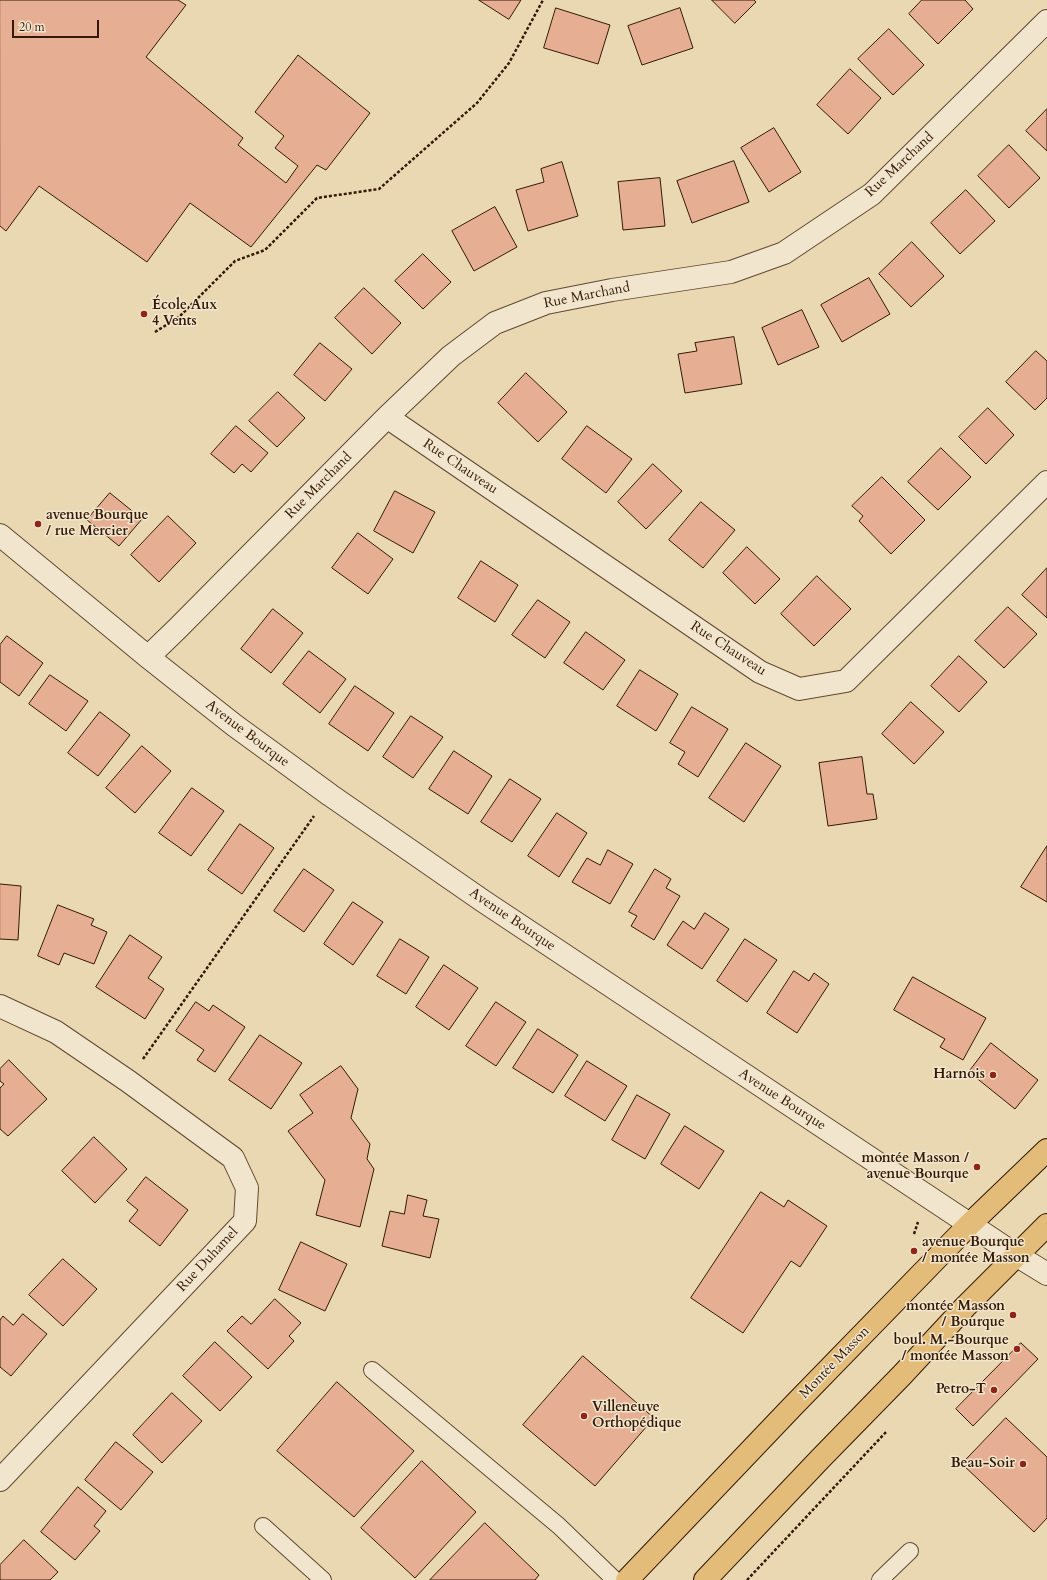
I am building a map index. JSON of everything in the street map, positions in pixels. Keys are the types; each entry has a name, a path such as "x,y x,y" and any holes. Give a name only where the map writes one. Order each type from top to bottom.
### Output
{"main road":[{"name":"Montée Masson","path":"628,1580 792,1407 970,1224 1047,1150"},
{"path":"713,1577 1016,1255 1047,1225"}],"street":[{"name":"Rue Marchand","path":"148,657 451,356 495,324 546,303 612,290 731,272 784,253 872,194 1047,21"},
{"name":"Rue Chauveau","path":"387,418 760,672 799,689 846,681 1047,482"},
{"name":"Avenue Bourque","path":"0,535 148,657 234,725 330,795 483,901 1016,1255 1047,1274"},
{"name":"Rue Duhamel","path":"0,1006 56,1032 128,1081 233,1158 247,1188 245,1221 0,1480"}],"lane":[{"path":"372,1370 559,1526 615,1580"},
{"path":"263,1526 323,1580"},
{"path":"880,1580 910,1551"}],"path":[{"path":"155,332 179,317 235,261 265,250 316,198 378,189 476,103 509,63 543,0"},
{"path":"128,1081 330,795"},
{"path":"747,1580 870,1450"}],"building":[{"path":"0,0 178,0 186,5 146,57 243,138 238,145 286,183 298,166 275,148 284,136 255,112 298,55 370,113 326,170 317,165 251,247 190,203 147,262 39,186 6,231 0,226"},
{"path":"479,0 521,0 509,19"},
{"path":"712,0 754,0 756,2 735,23"},
{"path":"922,0 965,0 973,9 938,44 909,14"},
{"path":"556,8 610,25 598,64 544,48"},
{"path":"680,8 693,48 642,65 628,26"},
{"path":"889,29 924,65 893,95 858,59"},
{"path":"850,69 881,98 848,134 817,105"},
{"path":"1047,109 1047,151 1026,131"},
{"path":"774,128 801,172 769,192 741,148"},
{"path":"1009,145 1040,178 1009,208 978,176"},
{"path":"734,161 749,202 692,223 677,181"},
{"path":"562,162 578,216 528,231 516,190 544,182 541,169"},
{"path":"660,178 665,226 623,230 618,182"},
{"path":"966,190 995,221 960,254 931,223"},
{"path":"495,207 517,247 474,271 452,231"},
{"path":"912,242 944,276 911,307 879,274"},
{"path":"423,254 451,282 423,309 395,281"},
{"path":"869,278 890,314 842,342 821,305"},
{"path":"364,288 401,323 372,354 335,318"},
{"path":"802,310 819,347 778,365 762,328"},
{"path":"734,337 742,384 685,393 678,354 697,351 695,343"},
{"path":"320,343 352,369 325,401 294,375"},
{"path":"1036,351 1047,361 1047,398 1035,410 1006,382"},
{"path":"526,373 567,412 538,442 498,403"},
{"path":"278,392 305,418 277,447 249,421"},
{"path":"988,408 1014,435 986,464 959,437"},
{"path":"236,426 268,453 251,472 242,464 234,473 211,454"},
{"path":"587,426 632,459 606,493 562,459"},
{"path":"941,448 971,477 938,510 908,482"},
{"path":"653,464 682,491 646,529 618,502"},
{"path":"882,477 925,520 891,554 859,521 863,516 852,506"},
{"path":"395,491 435,512 413,553 374,531"},
{"path":"110,493 142,519 119,546 87,520"},
{"path":"701,502 735,530 703,568 669,540"},
{"path":"168,516 196,543 159,582 131,555"},
{"path":"358,533 393,559 368,594 332,568"},
{"path":"747,547 780,579 755,604 723,573"},
{"path":"481,561 518,585 495,622 458,598"},
{"path":"1047,568 1047,618 1022,595"},
{"path":"817,576 851,609 814,646 781,614"},
{"path":"538,600 570,622 545,658 512,635"},
{"path":"1008,607 1037,634 1004,668 975,641"},
{"path":"273,609 303,633 271,673 241,649"},
{"path":"586,632 625,660 603,690 564,663"},
{"path":"7,636 43,663 19,696 0,682 0,645"},
{"path":"309,651 346,679 320,713 283,684"},
{"path":"959,656 987,682 959,712 931,686"},
{"path":"640,670 678,694 656,731 617,706"},
{"path":"50,675 88,701 66,731 29,704"},
{"path":"355,686 394,713 368,751 329,724"},
{"path":"911,702 944,732 914,764 882,734"},
{"path":"692,707 728,729 698,777 678,764 685,752 670,743"},
{"path":"100,712 130,735 98,776 68,753"},
{"path":"411,716 443,737 413,778 383,757"},
{"path":"746,743 781,766 744,822 709,798"},
{"path":"142,746 171,771 135,813 106,788"},
{"path":"454,751 492,776 468,814 429,789"},
{"path":"862,757 867,794 873,794 877,819 828,826 819,763"},
{"path":"510,779 541,799 512,842 481,822"},
{"path":"192,788 224,811 191,856 159,833"},
{"path":"557,813 587,833 559,877 528,856"},
{"path":"240,824 274,848 242,894 208,870"},
{"path":"1047,846 1047,902 1021,887"},
{"path":"608,850 633,864 610,904 572,882 587,858 600,865"},
{"path":"304,869 334,890 304,932 274,911"},
{"path":"655,869 671,879 666,888 680,896 654,940 631,926 637,916 629,912"},
{"path":"0,884 21,886 18,940 0,939"},
{"path":"353,902 383,922 353,965 324,944"},
{"path":"58,905 94,919 91,925 107,932 94,964 64,953 59,965 38,956"},
{"path":"705,913 729,929 702,969 667,945 683,921 694,929"},
{"path":"130,935 162,957 148,978 164,989 145,1019 96,987"},
{"path":"400,939 429,957 406,994 377,976"},
{"path":"745,939 777,960 747,1002 717,981"},
{"path":"444,965 478,988 449,1030 416,1007"},
{"path":"794,971 809,981 814,973 829,984 797,1033 767,1013"},
{"path":"913,977 986,1018 963,1060 940,1047 945,1039 894,1010"},
{"path":"196,1002 209,1011 213,1005 245,1027 215,1072 197,1060 204,1050 176,1031"},
{"path":"496,1002 526,1022 496,1066 466,1046"},
{"path":"538,1029 578,1055 553,1093 513,1068"},
{"path":"260,1035 302,1063 271,1109 229,1080"},
{"path":"991,1043 1038,1080 1015,1109 969,1072"},
{"path":"9,1060 47,1099 8,1136 0,1129 0,1088 4,1084 0,1081 0,1069"},
{"path":"587,1061 627,1086 605,1121 565,1096"},
{"path":"341,1066 358,1089 351,1118 370,1144 367,1159 374,1169 360,1227 316,1215 325,1180 288,1131 313,1113 300,1095"},
{"path":"637,1095 670,1114 645,1159 612,1140"},
{"path":"685,1126 724,1151 699,1189 661,1164"},
{"path":"94,1137 127,1169 95,1203 62,1171"},
{"path":"146,1177 188,1210 160,1246 129,1221 138,1210 127,1201"},
{"path":"761,1192 784,1207 788,1200 827,1226 800,1267 791,1261 743,1333 691,1298"},
{"path":"408,1195 427,1200 423,1216 439,1219 430,1258 382,1246 390,1211 404,1214"},
{"path":"301,1242 347,1264 325,1311 279,1290"},
{"path":"63,1259 97,1289 63,1326 29,1295"},
{"path":"275,1299 301,1323 289,1336 294,1341 268,1369 227,1331 242,1316 251,1324"},
{"path":"23,1314 47,1334 11,1376 0,1367 0,1320 3,1316 13,1325"},
{"path":"215,1342 252,1377 220,1411 183,1376"},
{"path":"1021,1343 1038,1359 973,1426 956,1409"},
{"path":"583,1356 654,1418 595,1486 523,1425"},
{"path":"337,1382 414,1451 354,1517 277,1451"},
{"path":"172,1393 202,1421 162,1463 133,1435"},
{"path":"1006,1418 1047,1457 1047,1518 1034,1532 962,1464"},
{"path":"116,1442 153,1472 121,1510 85,1480"},
{"path":"422,1461 476,1512 415,1578 361,1528"},
{"path":"78,1487 106,1511 94,1526 100,1531 75,1560 41,1532"},
{"path":"485,1523 539,1575 535,1580 430,1580"},
{"path":"24,1540 58,1572 50,1580 0,1580 0,1565"}],"place":[{"name":"École Aux 4 Vents","path":"144,314"},
{"name":"avenue Bourque / rue Mercier","path":"38,524"},
{"name":"Harnois","path":"993,1075"},
{"name":"montée Masson / avenue Bourque","path":"977,1167"},
{"name":"avenue Bourque / montée Masson","path":"914,1251"},
{"name":"montée Masson / Bourque","path":"1013,1315"},
{"name":"boul. M.-Bourque / montée Masson","path":"1017,1349"},
{"name":"Petro-T","path":"994,1390"},
{"name":"Villeneuve Orthopédique","path":"584,1416"},
{"name":"Beau-Soir","path":"1023,1464"}]}
